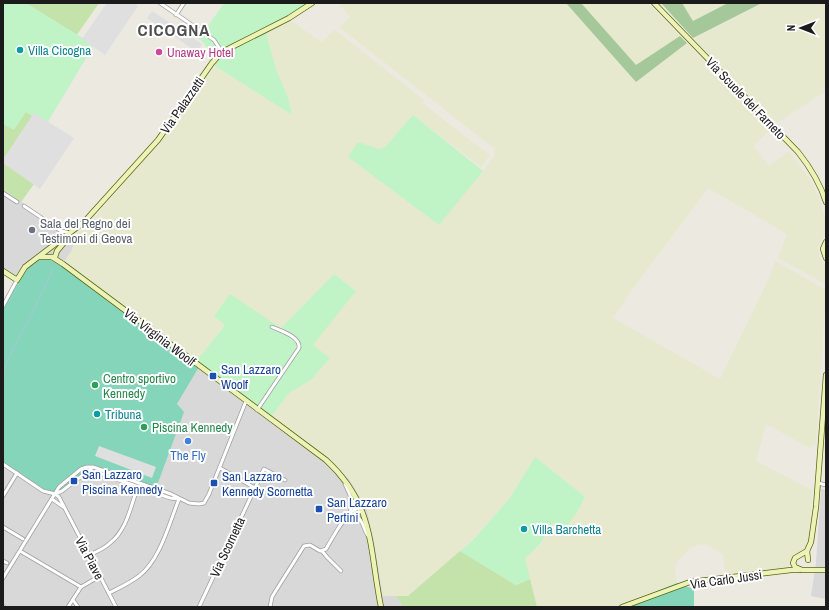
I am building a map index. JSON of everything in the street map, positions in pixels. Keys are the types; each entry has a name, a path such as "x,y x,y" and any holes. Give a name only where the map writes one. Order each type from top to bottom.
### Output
{"street":[{"path":"160,3 214,40 222,52"},
{"path":"176,14 184,3"},
{"name":"Via Palazzetti","path":"17,280 25,267 84,222 158,140 212,63 222,52 288,18 312,3"},
{"name":"Via Scuole del Farneto","path":"654,3 798,152 810,167 819,183 826,202"},
{"path":"3,193 17,202"},
{"path":"24,206 61,231 72,232"},
{"path":"61,231 63,239"},
{"name":"Via Palazzetti","path":"57,253 72,232"},
{"path":"826,242 823,249 826,258"},
{"path":"38,257 50,257 55,256 57,253 55,248 50,249 47,253 50,257"},
{"name":"Via Virginia Woolf","path":"57,253 63,264"},
{"name":"Via Virginia Woolf","path":"50,257 63,264 246,402 326,460 337,470 352,491 366,520 381,607"},
{"path":"3,271 17,280 3,306"},
{"path":"258,410 299,348 300,344 297,340 272,327"},
{"path":"793,562 795,567 802,570 808,566 807,551 811,542 824,434 826,375"},
{"path":"85,472 96,472 171,494 179,499 194,504 204,502 220,468 246,402"},
{"path":"3,464 43,491 55,494 62,491 93,467"},
{"path":"3,578 59,487 81,469 93,467 139,485"},
{"path":"220,468 255,488"},
{"name":"Via Scornetta","path":"199,607 264,469 285,480"},
{"path":"3,496 17,474"},
{"name":"Via Virginia Woolf","path":"344,480 353,502 350,514 361,519 366,534 370,540"},
{"path":"818,483 826,484"},
{"path":"88,555 106,546 120,533 139,485"},
{"name":"Via Piave","path":"55,494 59,497 116,607"},
{"name":"Via Piave","path":"52,499 64,508"},
{"path":"109,593 135,579 149,566 164,539 179,499"},
{"path":"322,551 326,549 345,519 357,508 361,508"},
{"path":"3,526 23,539"},
{"path":"270,607 272,597 304,546 310,545 322,551 341,571"},
{"path":"20,551 81,587"},
{"path":"785,571 796,557 807,551"},
{"path":"800,555 804,556 815,571"},
{"path":"3,561 7,563"},
{"name":"Via Carlo Jussi","path":"622,607 690,582 785,571 826,570"},
{"path":"68,607 81,587 100,576"},
{"path":"73,600 78,607"}],"shaded area":[{"path":"107,3 133,3 138,6 105,55 82,39"},
{"path":"152,11 202,44 197,52 147,18"},
{"path":"34,113 74,138 40,189 3,163 3,160"},
{"path":"3,189 73,237 74,242 72,250 65,261 52,255 45,255 36,258 16,279 3,272"},
{"path":"199,367 341,471 350,480 367,510 374,540 383,596 396,596 403,607 3,607 3,457 177,404"},
{"path":"99,446 156,467 152,478 95,456"},
{"path":"821,489 826,490 826,599 811,596 816,563"}],"green space":[{"path":"5,3 26,3 94,45 46,125 26,112 14,130 3,124 3,6"},
{"path":"22,3 99,3 74,39"},
{"path":"224,3 306,3 309,5 290,20 266,34 277,72 288,97 292,115 215,66 209,60 207,48 199,39"},
{"path":"338,3 566,3 636,82 687,43 770,130 753,146 769,166 789,151 811,181 820,200 826,221 826,234 818,248 819,256 826,268 826,284 778,258 787,234 708,188 637,283 613,318 720,379 771,274 775,261 826,290 816,443 810,448 766,424 756,461 812,490 809,538 805,548 791,565 782,569 771,571 725,574 723,554 707,545 699,544 690,548 677,562 675,569 677,583 617,607 537,607 524,558 535,551 542,542 553,522 563,530 516,491 469,543 408,596 383,596 374,540 367,510 357,491 350,480 330,460 271,417 289,393 311,380 330,358 312,345 356,291 334,274 281,328 225,324 196,361 65,261 72,250 74,242 73,237 91,222 162,140 215,66 292,115 288,97 277,72 265,34 290,20 321,42 335,30 424,100 423,103 490,155 481,167 413,115 385,147 379,149 358,143 348,157 439,225 494,157 495,149 339,27 350,17"},
{"path":"566,3 581,3 636,65 680,36 687,43 636,82"},
{"path":"581,3 648,3 680,36 636,65"},
{"path":"661,3 682,3 693,21 728,3 760,4 693,38"},
{"path":"682,3 728,3 693,21"},
{"path":"759,3 826,3 826,91 777,123 693,38 760,5"},
{"path":"3,90 34,113 3,160"},
{"path":"413,115 483,171 439,225 348,157 358,142 379,149 385,147"},
{"path":"3,163 34,184 21,202 3,189"},
{"name":"Centro sportivo Kennedy","path":"40,259 49,259 62,266 199,367 177,404 184,412 155,491 103,472 92,470 75,480 60,495 55,496 50,495 3,464 3,309 25,267"},
{"path":"334,274 356,291 313,345 330,358 311,380 289,393 271,417 196,361 225,325 214,316 230,294 281,328"},
{"path":"535,457 585,497 577,512 564,530 553,523 538,546 525,558 530,579 516,585 460,551 470,543 510,498"},
{"path":"460,551 516,585 530,579 537,607 403,607 396,596 408,596"},
{"path":"677,583 694,589 694,607 617,607"}],"waterway":[{"path":"3,377 11,353 40,298 53,268"}],"place":[{"name":"Villa Cicogna","path":"20,50"},
{"name":"Unaway Hotel","path":"159,52"},
{"name":"Sala del Regno dei Testimoni di Geova","path":"32,230"},
{"name":"San Lazzaro Woolf","path":"213,376"},
{"name":"Centro sportivo Kennedy","path":"95,385"},
{"name":"Tribuna","path":"97,414"},
{"name":"Piscina Kennedy","path":"144,427"},
{"name":"The Fly","path":"188,441"},
{"name":"San Lazzaro Piscina Kennedy","path":"74,481"},
{"name":"San Lazzaro Kennedy Scornetta","path":"214,483"},
{"name":"San Lazzaro Pertini","path":"319,509"},
{"name":"Villa Barchetta","path":"524,529"}],"district":[{"name":"CICOGNA","path":"174,30"}]}
